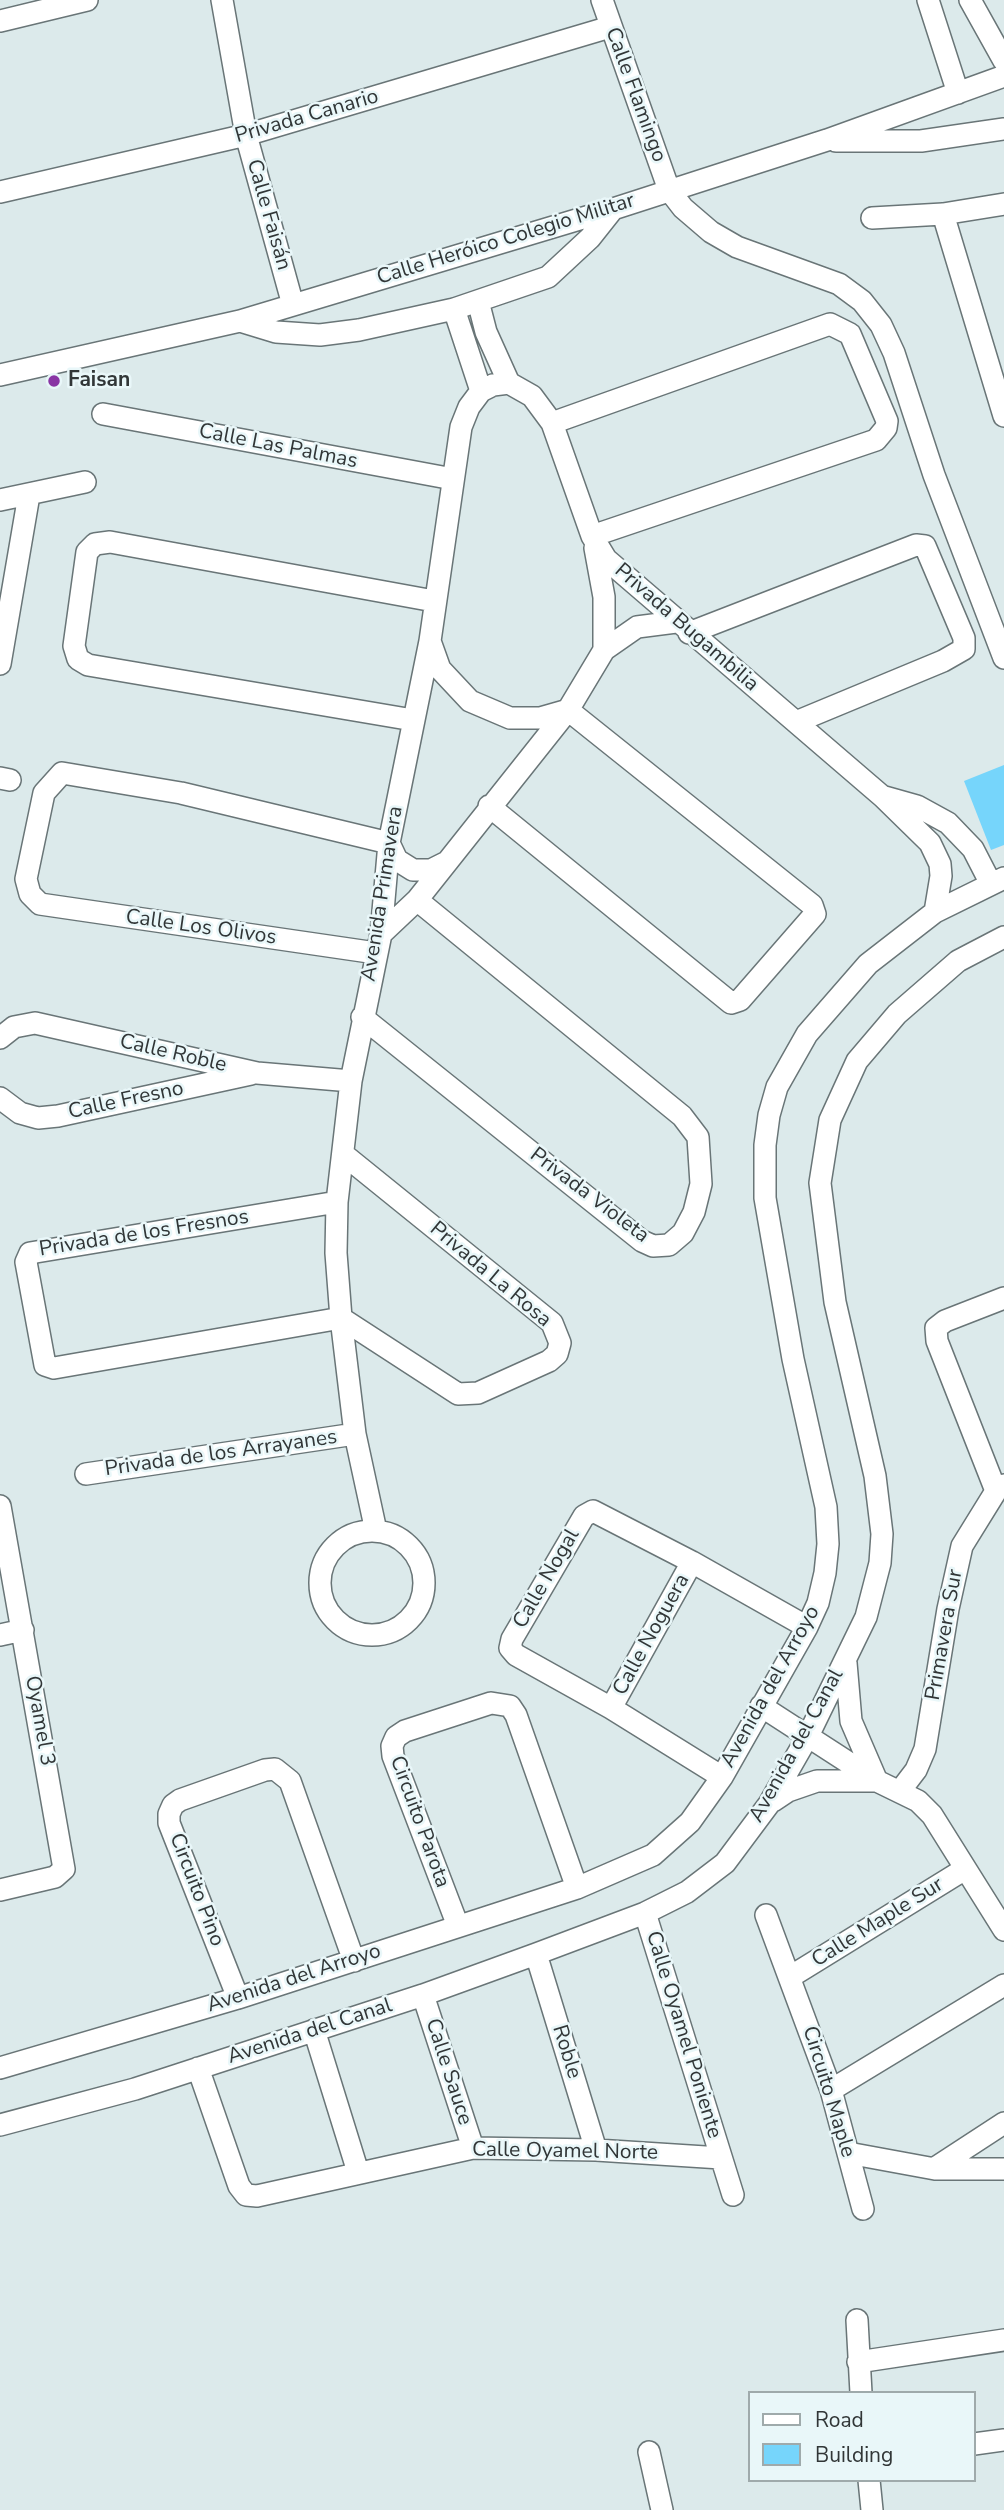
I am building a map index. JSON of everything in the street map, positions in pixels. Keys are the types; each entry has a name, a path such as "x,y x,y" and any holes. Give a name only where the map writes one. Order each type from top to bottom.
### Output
{"street":[{"path":"0,21 87,0"},
{"name":"Calle Faisán","path":"222,0 246,135 293,305"},
{"name":"Calle Flamingo","path":"602,0 669,190"},
{"path":"928,0 958,93"},
{"path":"970,0 1004,61"},
{"name":"Privada Canario","path":"0,192 246,135 610,27"},
{"name":"Calle Heróico Colegio Militar","path":"0,375 240,321 613,209 827,140 1004,76"},
{"path":"827,140 921,141 1004,129"},
{"path":"669,190 698,223 723,240 839,284 872,312 894,353 934,475 1004,658"},
{"path":"872,218 943,214 1004,204"},
{"path":"240,321 276,332 320,335 359,330 454,309 536,282 559,269 613,209"},
{"path":"943,214 1004,415"},
{"path":"454,309 481,391 493,385 509,383 486,332 478,301"},
{"path":"552,423 830,324 850,334 887,422 886,428 876,440 592,536 604,597 604,650"},
{"name":"Privada Bugambilia","path":"509,383 532,396 552,423 592,536 606,559 883,797 936,853 941,876 935,912"},
{"name":"Avenida Primavera","path":"376,1531 355,1434 341,1318 336,1254 337,1202 351,1081 378,944 389,843 430,641 464,416 481,391"},
{"name":"Calle Las Palmas","path":"103,414 453,479"},
{"path":"0,500 85,482"},
{"path":"0,664 29,495"},
{"path":"413,720 88,666 78,659 74,646 87,552 95,544 110,542 434,601"},
{"path":"378,944 417,900 489,806 568,710 604,650 637,627 683,627 916,545 925,546 964,638 964,649 943,661 796,722"},
{"path":"430,641 448,681 482,709 525,719 568,710"},
{"path":"489,806 731,1003 740,1000 813,918 815,909 812,905 568,710"},
{"name":"Calle Los Olivos","path":"378,944 40,904 30,894 26,879 44,793 62,773 181,793 389,843"},
{"name":"Privada Bugambilia","path":"883,797 917,806 948,823 998,881"},
{"path":"389,843 397,860 413,870 431,870 447,862"},
{"name":"Avenida del Arroyo","path":"0,2068 238,1998 577,1888 653,1854 690,1822 722,1777 807,1626 818,1603 825,1573 828,1544 826,1507 793,1359 768,1225 764,1172 769,1115 790,1059 826,1009 876,958 935,912 998,881"},
{"name":"Privada Violeta","path":"362,1017 642,1241 653,1246 669,1245 683,1233 694,1212 701,1184 698,1137 682,1116 417,900"},
{"name":"Avenida del Canal","path":"0,2125 135,2089 423,1995 537,1954 645,1913 707,1879 724,1863 769,1804 808,1735 847,1657 876,1586 882,1534 875,1476 835,1301 820,1183 831,1120 857,1061 897,1014 958,961 1004,937"},
{"name":"Calle Roble","path":"0,1038 14,1027 35,1023 257,1073 351,1081"},
{"name":"Calle Fresno","path":"0,1098 20,1113 38,1118 257,1073"},
{"name":"Privada La Rosa","path":"341,1318 458,1394 478,1392 549,1361 557,1354 560,1343 552,1323 343,1154"},
{"name":"Privada de los Fresnos","path":"337,1202 34,1251 27,1257 26,1262 43,1360 49,1367 341,1318"},
{"path":"1000,1488 937,1341 936,1328 945,1321 1004,1298"},
{"name":"Privada de los Arrayanes","path":"86,1474 355,1434"},
{"name":"Primavera Sur","path":"900,1791 916,1770 925,1749 948,1609 962,1546 1000,1488"},
{"name":"Oyamel 3","path":"0,1506 64,1869 55,1877 0,1890"},
{"name":"Calle Nogal","path":"722,1777 611,1708 516,1655 510,1648 512,1639 584,1516 593,1511 601,1512 807,1626"},
{"path":"376,1531 389,1534 411,1548 418,1558 424,1584 417,1608 409,1619 387,1632 374,1635 349,1630 338,1622 323,1601 320,1589 324,1563 339,1542 351,1536 376,1531"},
{"name":"Calle Noguera","path":"611,1708 692,1562"},
{"path":"0,1635 23,1630"},
{"path":"847,1657 847,1700 851,1721 877,1781"},
{"name":"Circuito Parota","path":"457,1926 393,1756 392,1746 396,1737 405,1731 491,1703 501,1702 510,1706 516,1715 577,1888"},
{"path":"761,1706 877,1781 918,1801 932,1815 1004,1930"},
{"name":"Circuito Pino","path":"238,1998 169,1823 169,1814 173,1805 180,1800 265,1770 275,1769 290,1781 354,1961"},
{"path":"769,1804 788,1791 817,1781 877,1781"},
{"name":"Calle Maple Sur","path":"790,1978 965,1869"},
{"name":"Calle Oyamel Poniente","path":"645,1913 721,2158"},
{"name":"Circuito Maple","path":"766,1915 831,2090 863,2208"},
{"name":"Roble","path":"537,1954 596,2150"},
{"path":"831,2090 1004,1985"},
{"name":"Calle Sauce","path":"423,1995 473,2148"},
{"path":"314,2030 358,2172"},
{"name":"Calle Oyamel Norte","path":"198,2068 239,2186 246,2195 257,2196 473,2148 596,2150 721,2158"},
{"path":"935,2169 1004,2123"},
{"path":"848,2153 935,2169 1004,2169"},
{"path":"721,2158 733,2195"},
{"path":"857,2320 861,2391"},
{"path":"858,2362 1004,2340"},
{"path":"976,2444 1004,2440"},
{"path":"649,2452 662,2510"},
{"path":"869,2482 872,2510"}],"building":[{"path":"1004,765 1004,845 991,850 964,781"}],"place":[{"name":"Faisan","path":"54,381"}]}
